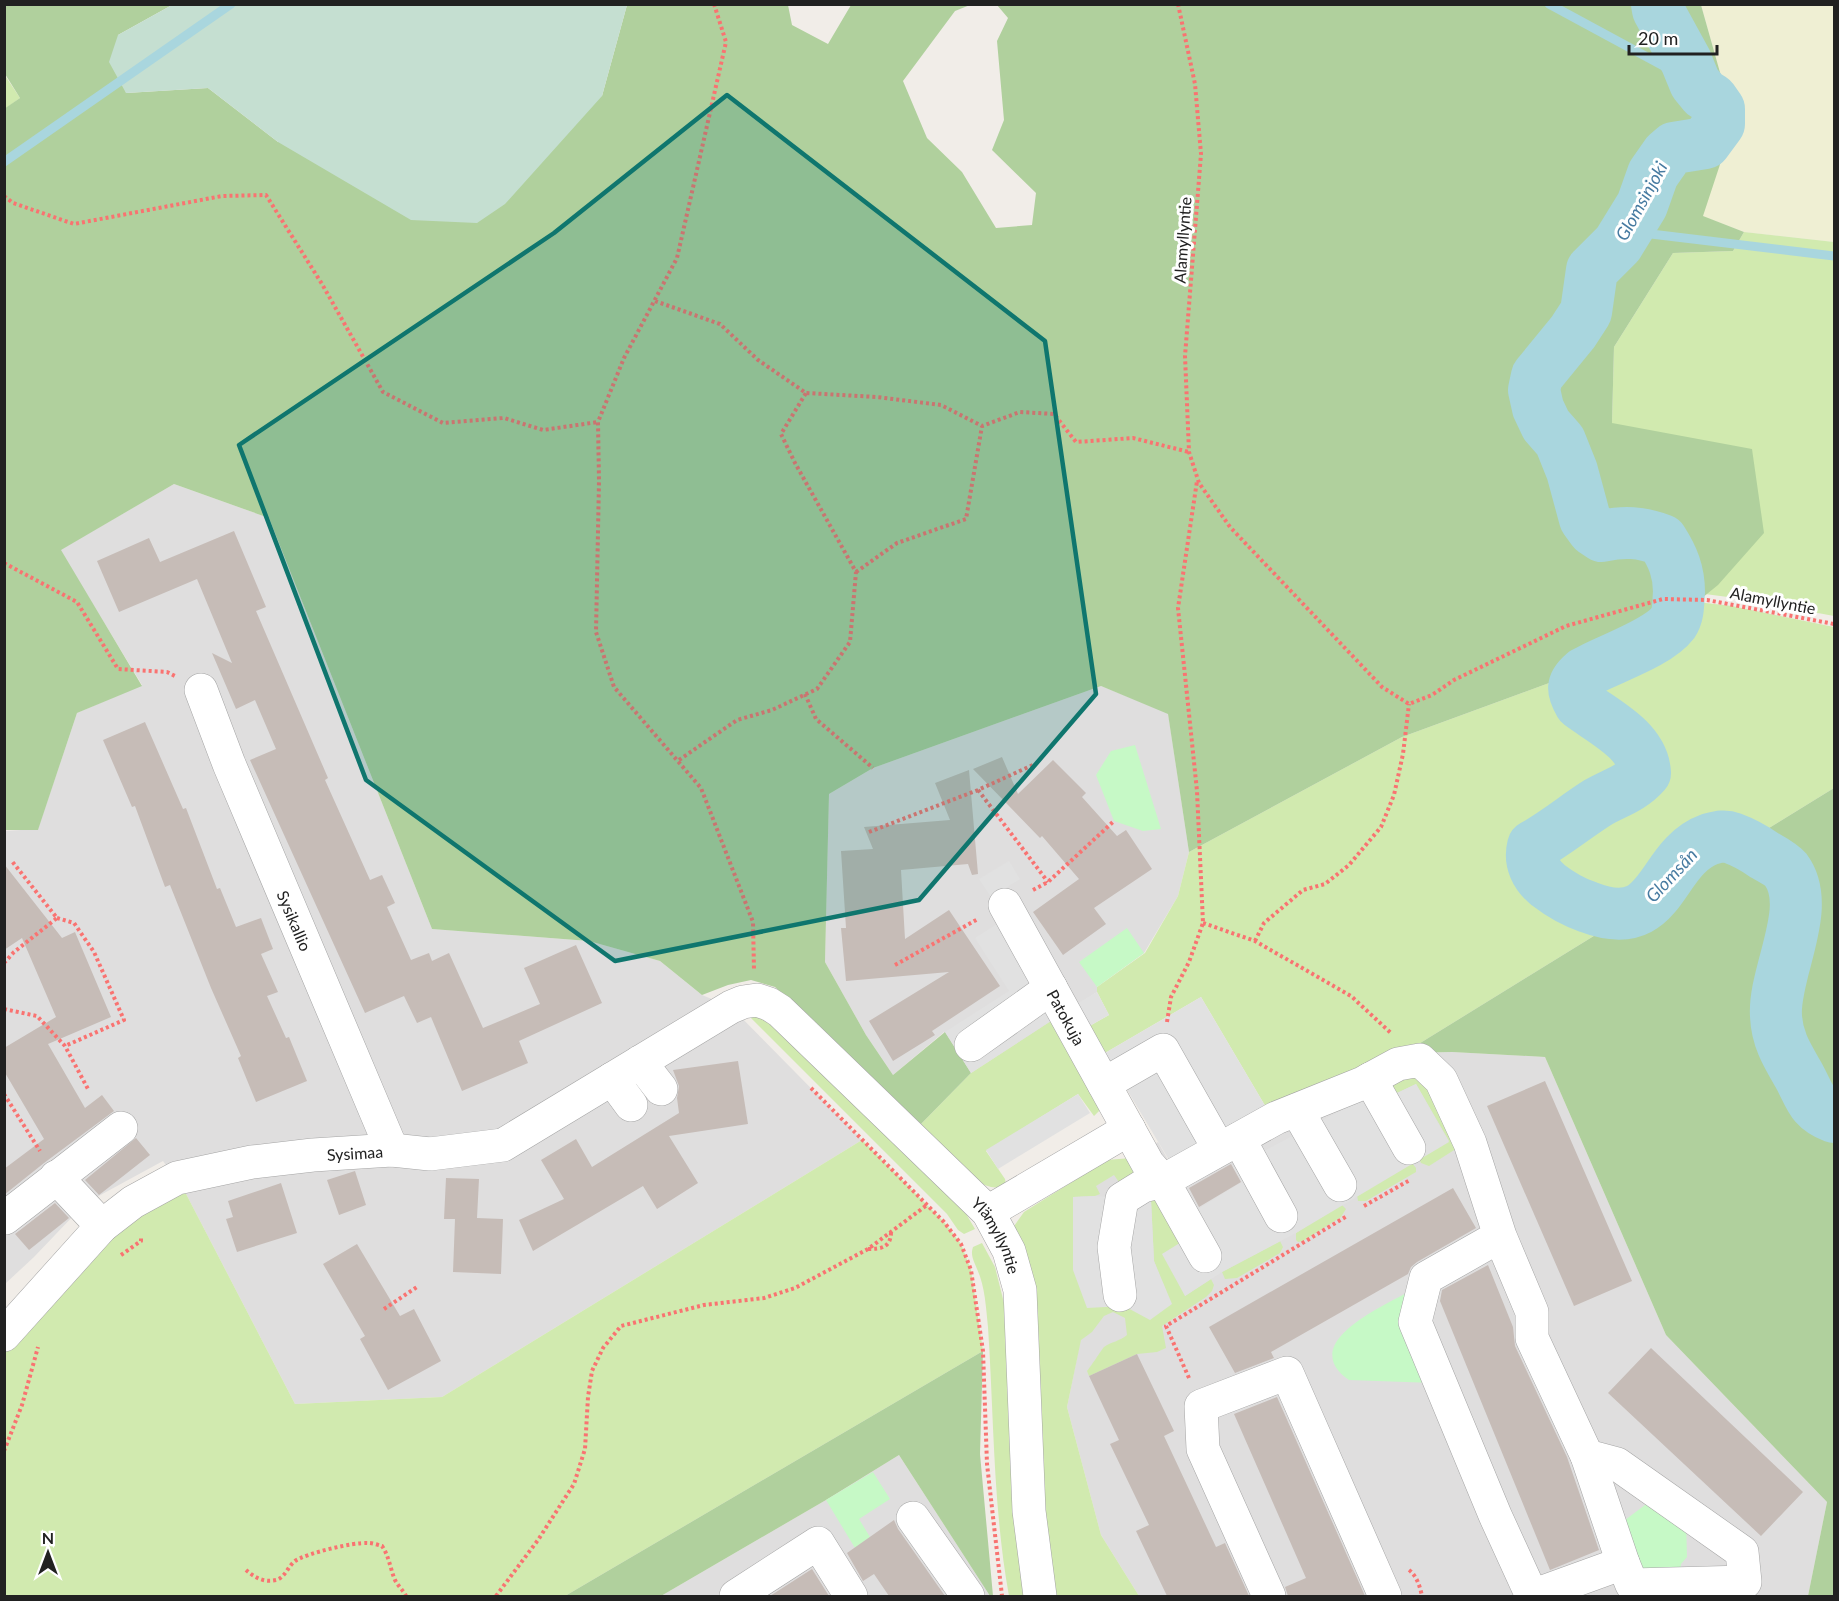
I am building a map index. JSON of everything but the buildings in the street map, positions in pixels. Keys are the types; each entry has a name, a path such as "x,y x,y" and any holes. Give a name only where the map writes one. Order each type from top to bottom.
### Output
{"street":[{"name":"Sysikallio","path":"201,690 229,764 392,1150"},
{"name":"Patokuja","path":"1005,905 1148,1164 1162,1181 1205,1256"},
{"path":"971,1045 1051,988"},
{"name":"Sysimaa","path":"4,1335 102,1226 133,1202 177,1178 252,1162 392,1150 430,1154 503,1145 640,1062 744,1004"},
{"name":"Ylämyllyntie","path":"744,1004 769,1004 780,1011 988,1212 1009,1251 1020,1290 1029,1511 1040,1596"},
{"path":"1104,1084 1162,1050 1281,1216"},
{"path":"1120,1295 1114,1247 1122,1199 1143,1186 1162,1181 1297,1110 1370,1079 1398,1064 1420,1060 1441,1080 1470,1143 1500,1236 1532,1312 1532,1338 1587,1456 1632,1585 1745,1582 1742,1552 1617,1464 1587,1456"},
{"path":"640,1062 661,1089"},
{"path":"612,1079 631,1105"},
{"path":"1370,1079 1411,1163"},
{"path":"1297,1110 1340,1185"},
{"path":"5,1218 121,1128"},
{"path":"988,1212 1129,1129"},
{"path":"56,1177 102,1226"},
{"path":"1500,1236 1426,1278 1415,1322 1495,1515 1532,1596 1623,1563"},
{"path":"1269,1596 1203,1449 1201,1406 1287,1373 1385,1596"},
{"path":"913,1518 968,1596"},
{"path":"736,1596 818,1543 851,1596"}],"path":[{"path":"714,4 726,42 677,258 624,358 598,422 596,632 614,687 701,788 753,922 744,1004"},
{"name":"Alamyllyntie","path":"1178,4 1195,84 1201,154 1185,356 1189,452 1197,477"},
{"path":"4,195 10,200 74,224 222,196 266,195 322,284 383,392 443,423 504,418 543,430 598,422"},
{"path":"4,203 10,200"},
{"path":"655,301 720,324 758,360 806,393 877,397 941,405 982,426 1020,412 1053,414 1076,442 1133,438 1189,452"},
{"path":"679,760 737,720 772,710 817,689 850,642 856,572 795,464 781,434 806,393"},
{"path":"856,572 897,543 966,519 982,426"},
{"path":"1197,477 1230,527 1382,687 1409,704 1403,754 1396,785 1381,827 1349,866 1325,884 1303,890 1264,923 1255,940"},
{"path":"1162,1050 1171,997 1189,962 1203,923 1197,791 1178,608 1197,477"},
{"path":"4,563 76,602 118,669 167,672 201,690"},
{"name":"Alamyllyntie","path":"1409,704 1432,695 1454,680 1566,626 1663,599 1707,600 1834,624"},
{"path":"1824,622 1834,619"},
{"path":"805,694 816,719 873,768"},
{"path":"869,832 978,790 1035,765"},
{"path":"978,790 1048,882"},
{"path":"895,965 1048,882 1114,821"},
{"path":"11,860 57,918 74,923 94,952 124,1020 65,1046"},
{"path":"4,963 14,952 57,918"},
{"path":"1203,923 1255,940 1351,996 1420,1060"},
{"path":"4,1009 37,1016 65,1046 88,1089"},
{"path":"805,1082 944,1222 961,1245 971,1270 982,1351 987,1464 1002,1596"},
{"path":"4,1094 56,1177"},
{"path":"1201,1406 1166,1326 1411,1163"},
{"path":"114,1260 141,1240 144,1221 133,1202"},
{"path":"496,1596 538,1540 574,1484 585,1449 592,1371 603,1348 621,1326 704,1305 764,1298 795,1288 868,1249 927,1205"},
{"path":"868,1249 880,1249 886,1246 890,1242 891,1232"},
{"path":"384,1309 417,1287"},
{"path":"4,1451 22,1405 39,1340"},
{"path":"246,1570 263,1580 276,1580 283,1576 290,1565 298,1559 340,1546 368,1543 382,1546 387,1553 396,1584 406,1596"}],"highlighted area":[{"path":"727,95 1045,341 1096,694 919,900 615,961 366,780 239,445 554,233"}],"shaded area":[{"path":"174,484 269,518 432,929 589,941 660,961 702,995 731,1007 862,1140 442,1397 295,1404 184,1190 163,1161 95,1198 76,1213 6,1283 5,1281 4,831 38,829 77,713 142,685 60,550"},
{"path":"1101,686 1168,713 1189,852 1178,896 1144,953 1097,986 1097,992 971,1073 944,1032 893,1075 866,1035 825,962 829,794 873,768"},
{"path":"1009,861 1020,879 991,897 979,879"},
{"path":"997,924 1057,1017 971,1073 945,1032 1009,991 975,938"},
{"path":"1097,992 1109,1015 1086,1028 1073,1006"},
{"path":"1201,997 1267,1109 1172,1165 1105,1053"},
{"path":"1452,1052 1545,1057 1666,1335 1827,1502 1808,1596 1139,1596 1101,1535 1067,1407 1087,1308 1073,1197 1158,1142 1171,1165 1404,1053"},
{"path":"1416,1084 1449,1142 1296,1233 1222,1272 1185,1296 1162,1254 1183,1241 1185,1217 1242,1182 1233,1167 1390,1085 1397,1093"},
{"path":"1078,1094 1090,1113 998,1169 986,1150"},
{"path":"1095,1196 1151,1200 1154,1261 1172,1304 1150,1320 1124,1306 1087,1308 1073,1270 1073,1197"},
{"path":"899,1455 990,1596 661,1596 826,1500"}],"green space":[{"path":"5,5 172,5 118,35 126,93 208,88 278,142 602,96 627,5 788,5 792,25 828,44 851,5 970,5 955,11 903,81 927,138 962,172 996,228 1032,225 1036,193 992,150 1004,120 997,41 1008,18 997,5 1701,5 1734,122 1703,216 1744,232 1733,251 1673,253 1614,347 1612,423 1752,449 1764,533 1718,585 1643,638 1571,675 1402,737 1189,852 1168,714 1101,686 873,768 829,794 825,962 866,1035 893,1075 945,1032 971,1073 921,1124 775,987 751,980 728,985 702,995 660,961 589,941 432,929 269,518 174,484 61,550 142,686 77,713 38,830 5,830 4,109 20,98 5,74"},
{"path":"172,5 627,5 602,96 505,204 477,223 411,220 278,142 208,88 126,93 109,62 118,35"},
{"path":"1701,5 1834,5 1834,242 1744,232 1702,216 1734,122"},
{"path":"4,74 20,98 5,109 4,109"},
{"path":"1744,232 1834,242 1834,616 1705,594 1718,584 1612,423 1614,347 1673,253 1733,251"},
{"path":"1697,602 1732,606 1834,627 1834,788 1404,1053 1267,1109 1201,997 1105,1053 1086,1028 1109,1015 1097,992 1097,987 1145,953 1178,896 1189,852 1402,737 1571,675 1643,638"},
{"path":"1135,745 1161,829 1143,831 1114,821 1096,775 1111,751"},
{"path":"1834,788 1834,1596 1808,1596 1827,1502 1666,1335 1545,1057 1452,1052 1404,1053"},
{"path":"1127,928 1144,953 1097,987 1079,962"},
{"path":"746,1013 765,1014 962,1207 975,1229 964,1234 958,1230 947,1214"},
{"path":"1057,1017 1101,1109 1094,1116 1078,1094 986,1151 1006,1184 995,1187 984,1185 977,1181 921,1124 971,1073"},
{"path":"1416,1069 1462,1145 1429,1166 1421,1163 1419,1159 1449,1141 1416,1084 1397,1093 1390,1085"},
{"path":"862,1140 944,1222 961,1244 971,1270 983,1351 565,1596 5,1596 5,1346 108,1233 184,1190 295,1404 442,1397"},
{"path":"1131,1158 1138,1168 1123,1188 1114,1175 1096,1186 1100,1194 1073,1197 1171,1304 1154,1261 1151,1200 1154,1192 1183,1241 1185,1296 1211,1279 1214,1285 1206,1297 1162,1326 1166,1348 1157,1352 1137,1354 1089,1376 1087,1371 1104,1347 1127,1335 1125,1318 1113,1312 1104,1316 1092,1332 1081,1340 1067,1407 1101,1535 1139,1596 1056,1596 1052,1581 1012,1229 1024,1212 1107,1160"},
{"path":"1412,1163 1416,1172 1366,1201 1358,1201 1357,1195"},
{"path":"1341,1204 1346,1209 1341,1217 1303,1241 1296,1240 1296,1233"},
{"path":"1280,1241 1283,1247 1280,1253 1237,1278 1225,1279 1222,1272"},
{"path":"982,1243 995,1267 1004,1303 1010,1445 1019,1560 1026,1596 1009,1596 1004,1563 997,1496 987,1312 982,1283 972,1253 973,1247"},
{"path":"1412,1290 1434,1383 1349,1380 1335,1366 1333,1353 1338,1339 1366,1316"},
{"path":"983,1351 980,1454 993,1596 990,1596 899,1455 661,1596 565,1596"},
{"path":"873,1472 890,1499 859,1519 870,1537 855,1548 826,1500"},
{"path":"1653,1499 1686,1521 1687,1557 1681,1564 1679,1580 1639,1581 1617,1526"}],"waterway":[{"path":"4,162 231,4"},
{"path":"1549,4 1695,83"},
{"name":"Glomsån","path":"1657,4 1695,83 1719,109 1719,124 1705,143 1674,148 1653,174 1642,205 1618,244 1592,270 1586,312 1573,332 1537,376 1534,390 1538,408 1546,425 1560,441 1572,471 1585,519 1593,530 1602,536 1632,533 1662,540 1677,571 1678,608 1675,620 1666,631 1584,673 1574,687 1580,704 1630,741 1643,761 1645,773 1628,787 1597,803 1533,846 1532,857 1534,868 1540,877 1558,892 1588,907 1613,913 1633,912 1647,904 1680,862 1693,849 1710,839 1729,837 1784,868 1793,885 1796,903 1777,999 1778,1032 1786,1053 1815,1105 1834,1117"},
{"name":"Glomsinjoki","path":"1626,231 1834,256"}]}
